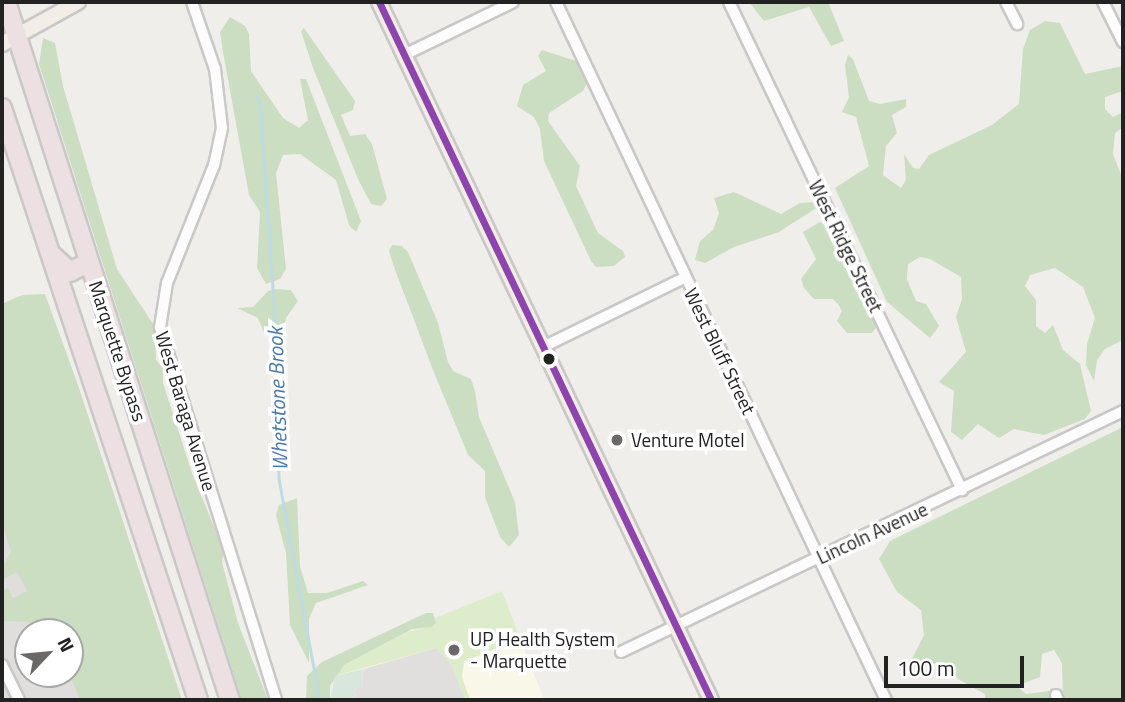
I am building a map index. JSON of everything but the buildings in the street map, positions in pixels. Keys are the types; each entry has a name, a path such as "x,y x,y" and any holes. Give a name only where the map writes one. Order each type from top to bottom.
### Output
{"highway":[{"name":"Marquette Bypass","path":"6,2 10,40 89,262 230,700"},
{"name":"Marquette Bypass","path":"2,108 198,700"},
{"path":"50,253 70,272 89,262"}],"main road":[{"path":"10,40 78,2"},
{"path":"379,2 711,700"}],"street":[{"name":"West Baraga Avenue","path":"192,2 215,69 222,128 214,165 167,283 160,327 276,700"},
{"path":"404,55 513,2"},
{"name":"West Bluff Street","path":"556,2 684,278 886,700"},
{"name":"West Ridge Street","path":"729,2 962,490"},
{"path":"1006,2 1017,24"},
{"path":"1103,2 1123,42"},
{"path":"543,347 684,278"},
{"name":"Lincoln Avenue","path":"621,652 1123,411"},
{"path":"2,665 19,700"}],"shaded area":[{"path":"2,525 45,618 14,618 14,688 78,688 85,700 2,700"},
{"name":"UP Health System - Marquette","path":"503,595 544,700 330,700 335,676 350,665"},
{"path":"436,648 451,664 465,700 357,700 354,689 363,686 362,673 367,668"},
{"path":"367,668 362,673 363,686 354,689 357,700 330,700 335,676"}],"green space":[{"path":"749,2 828,2 844,41 831,46 809,7 764,21"},
{"path":"230,17 245,26 249,34 251,71 283,118 299,128 308,120 300,79 306,79 361,221 356,232 349,225 336,180 300,154 283,155 276,173 286,269 280,279 266,284 257,268 260,212 249,195 220,32"},
{"path":"1045,21 1060,23 1085,74 1123,66 1123,91 1105,97 1105,109 1113,117 1123,112 1123,127 1115,133 1113,154 1123,179 1123,340 1105,349 1097,360 1094,381 1086,365 1087,344 1095,318 1083,287 1055,268 1030,275 1025,286 1036,300 1036,326 1045,333 1053,325 1063,350 1080,364 1091,411 1085,419 1044,435 1014,429 999,438 978,424 962,440 951,432 954,391 939,382 966,352 956,317 962,299 961,277 930,259 920,257 908,264 907,279 916,301 926,304 939,326 930,338 887,302 835,188 869,166 856,117 842,112 849,97 845,65 848,55 853,59 869,101 880,104 906,99 906,107 892,115 897,133 886,146 883,175 901,188 906,180 904,154 913,168 919,169 929,155 992,125 1019,104 1023,49 1030,30"},
{"path":"304,28 355,101 353,110 341,115 350,136 365,134 372,144 387,199 381,206 371,204 358,179 313,68 301,31"},
{"path":"43,38 55,43 63,86 117,269 155,327 156,360 163,368 163,383 192,473 224,551 222,562 238,623 268,700 242,700 39,64"},
{"path":"542,50 579,62 588,81 583,91 549,113 548,121 580,166 576,186 598,233 623,251 625,257 614,266 596,267 591,261 544,161 540,129 534,117 517,106 523,85 546,71 538,56"},
{"path":"734,192 781,214 800,203 816,202 818,207 779,232 734,247 705,263 695,260 700,241 713,230 719,213 714,198"},
{"path":"820,222 834,230 878,325 872,333 847,333 837,321 842,311 838,304 833,299 814,299 804,288 801,279 816,259 803,232"},
{"path":"392,245 402,246 408,252 438,323 453,371 471,379 479,417 515,502 519,535 509,547 500,537 485,497 485,471 468,455 433,370 394,267 389,251"},
{"path":"291,290 298,301 286,318 282,344 263,331 258,318 237,308 253,307 268,291"},
{"path":"45,294 78,385 182,700 80,700 75,688 84,688 84,618 14,618 14,621 2,621 2,591 8,588 13,598 27,591 17,572 2,580 2,568 11,552 2,523 2,304 22,295"},
{"path":"1123,427 1123,700 1063,700 1062,663 1054,650 1042,654 1040,677 1017,686 1026,694 1049,691 1053,700 985,700 985,694 958,679 941,662 916,667 911,661 924,635 921,610 897,592 879,559 890,541"},
{"path":"297,498 300,566 308,593 327,593 363,581 368,585 316,603 309,619 309,663 290,625 286,553 276,515 279,505"},
{"path":"502,591 521,640 464,661 462,677 470,700 461,699 451,664 436,648 335,676 344,665 407,632 425,628 436,623 435,618"},
{"path":"426,613 433,613 436,623 432,627 412,629 344,665 330,686 330,700 306,700 307,676 322,662"}],"waterway":[{"name":"Whetstone Brook","path":"256,95 260,102 278,360 279,479 320,700"}],"transit line":[{"path":"379,2 711,700"}],"place":[{"name":"Venture Motel","path":"617,440"},
{"name":"UP Health System - Marquette","path":"454,650"}]}
